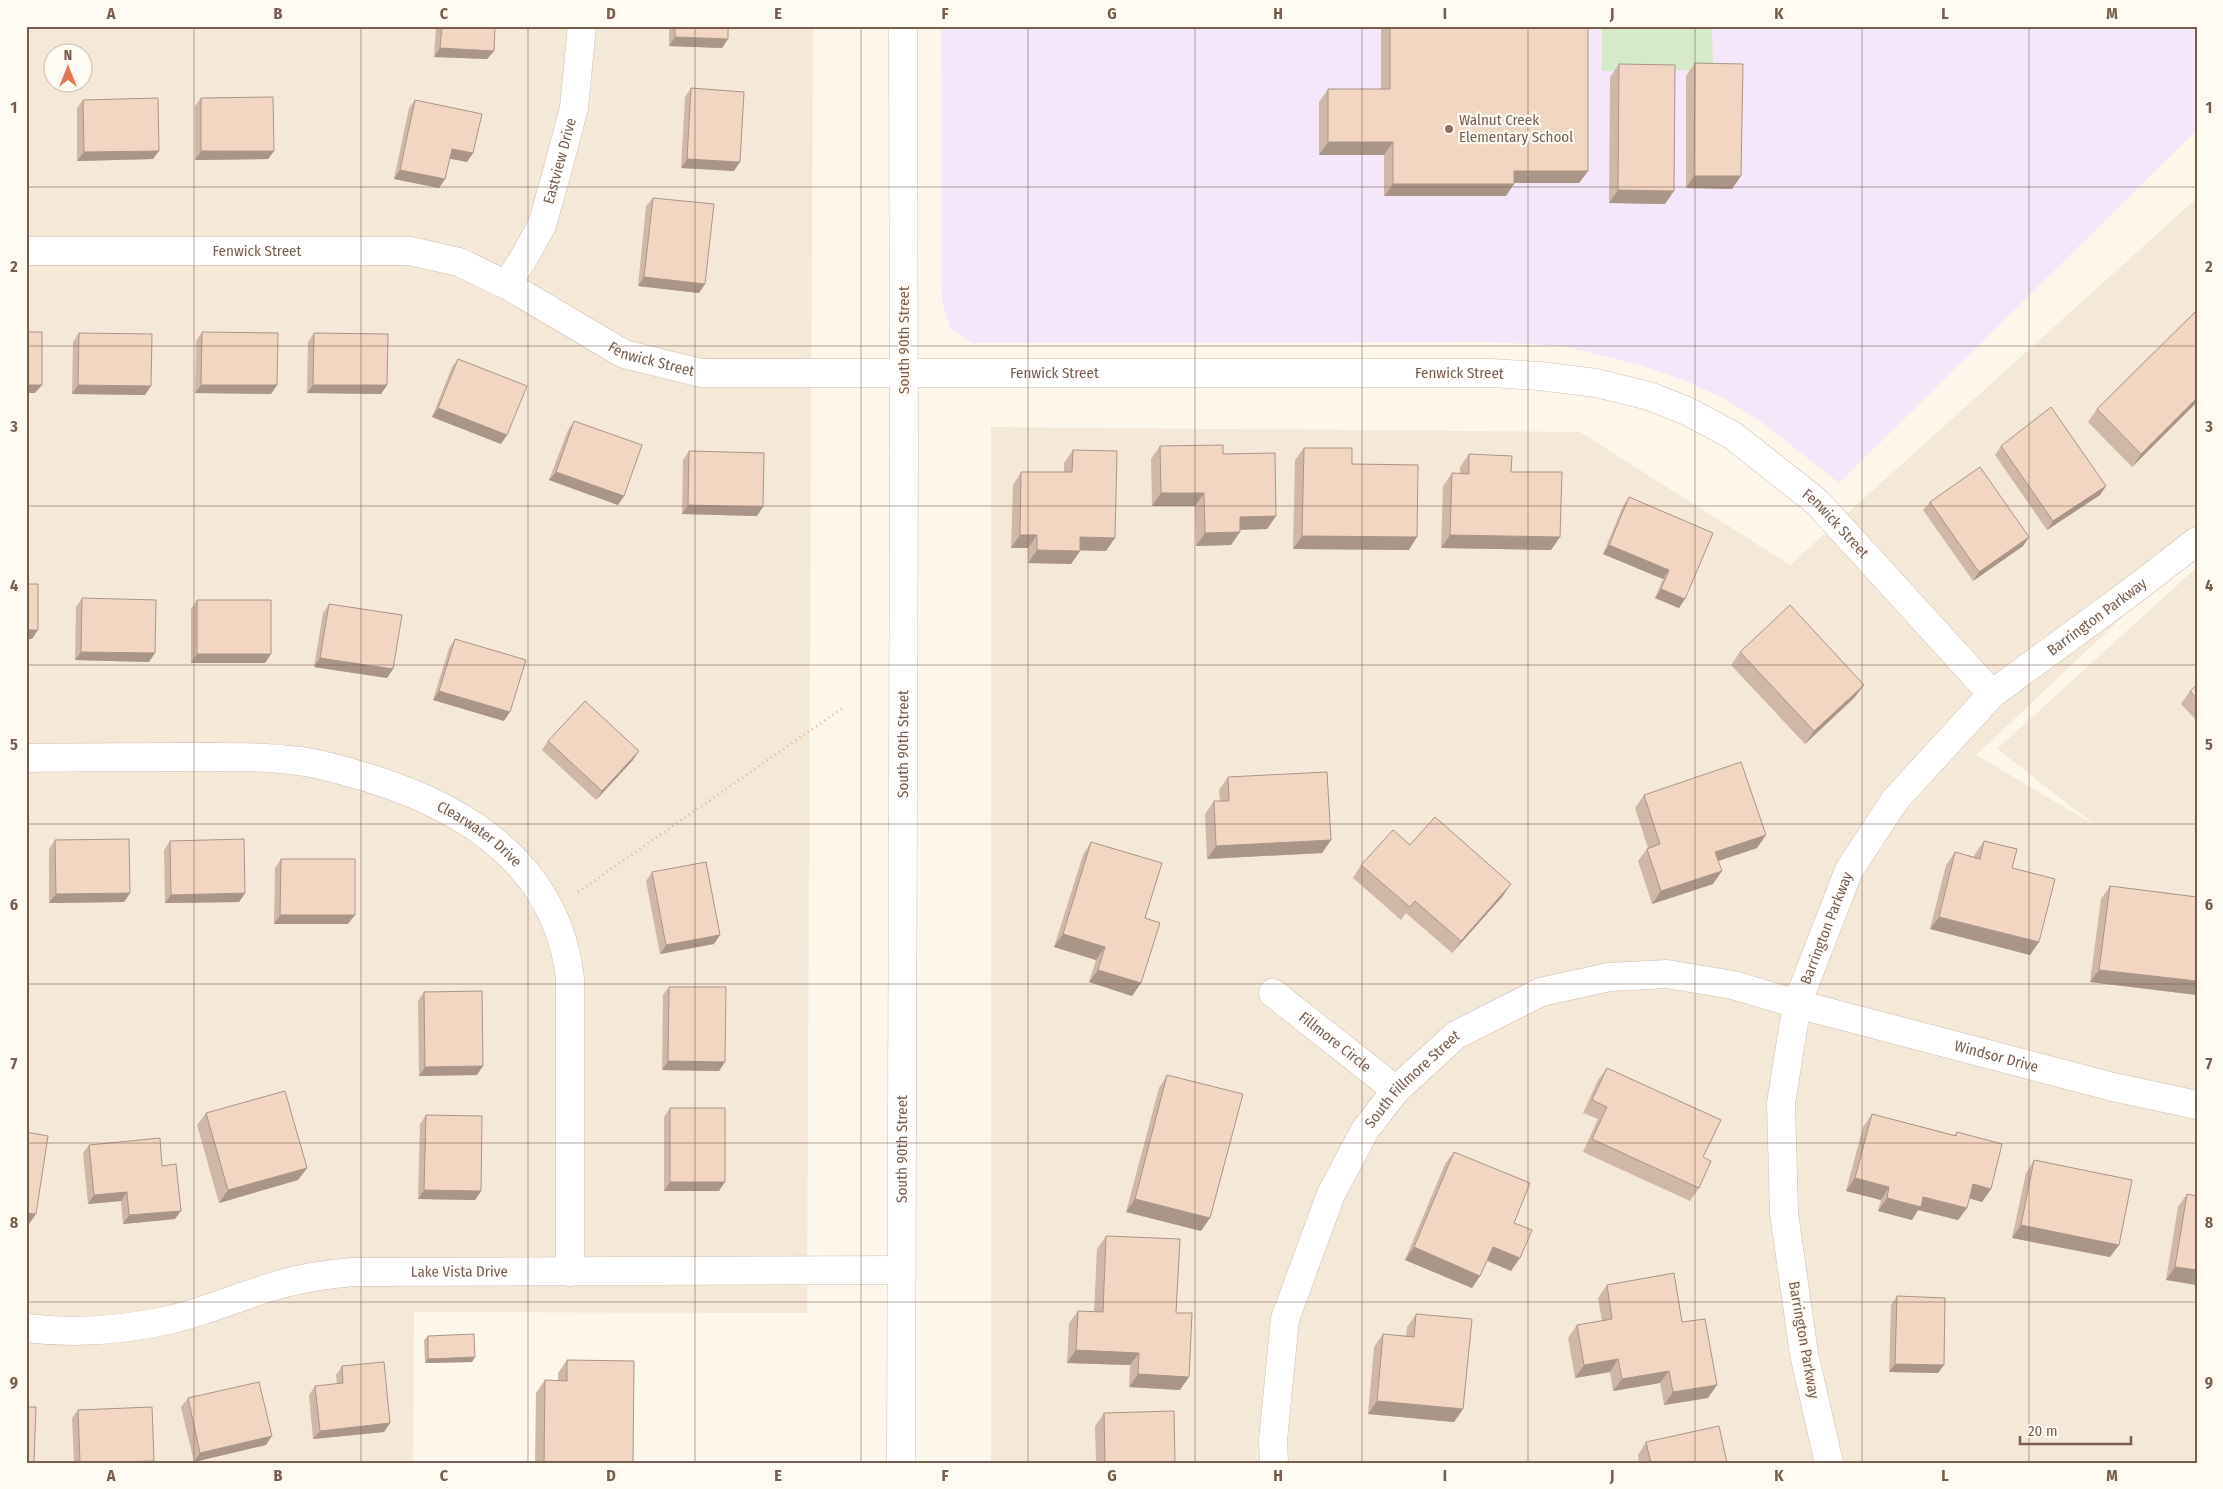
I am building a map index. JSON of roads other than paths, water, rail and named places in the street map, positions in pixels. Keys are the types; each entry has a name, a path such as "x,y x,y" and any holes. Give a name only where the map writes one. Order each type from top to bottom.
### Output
{"street":[{"name":"Eastview Drive","path":"506,285 542,225 574,108 582,26"},
{"name":"South 90th Street","path":"901,1463 903,26"},
{"name":"Fenwick Street","path":"26,251 410,251 458,262 506,285 624,354 700,373 1492,373 1539,376 1596,383 1649,396 1687,411 1732,435 1817,502 1992,694"},
{"name":"Barrington Parkway","path":"1829,1463 1804,1354 1784,1213 1781,1103 1797,1004 1849,870 1895,800 1992,694 2197,541"},
{"name":"Clearwater Drive","path":"26,758 254,757 299,761 345,771 405,789 458,814 495,840 528,874 545,898 567,950 570,978 570,1272"},
{"name":"South Fillmore Street","path":"1274,1463 1273,1440 1285,1318 1331,1194 1365,1130 1396,1090 1456,1035 1540,992 1609,977 1667,974 1733,985 1797,1004"},
{"name":"Fillmore Circle","path":"1273,993 1396,1090"},
{"name":"Windsor Drive","path":"1797,1004 2113,1087 2197,1105"},
{"name":"Lake Vista Drive","path":"26,1328 86,1330 130,1327 174,1319 285,1283 320,1275 353,1272 901,1270"}],"place":[{"name":"Walnut Creek Elementary School","path":"1449,129"}]}
